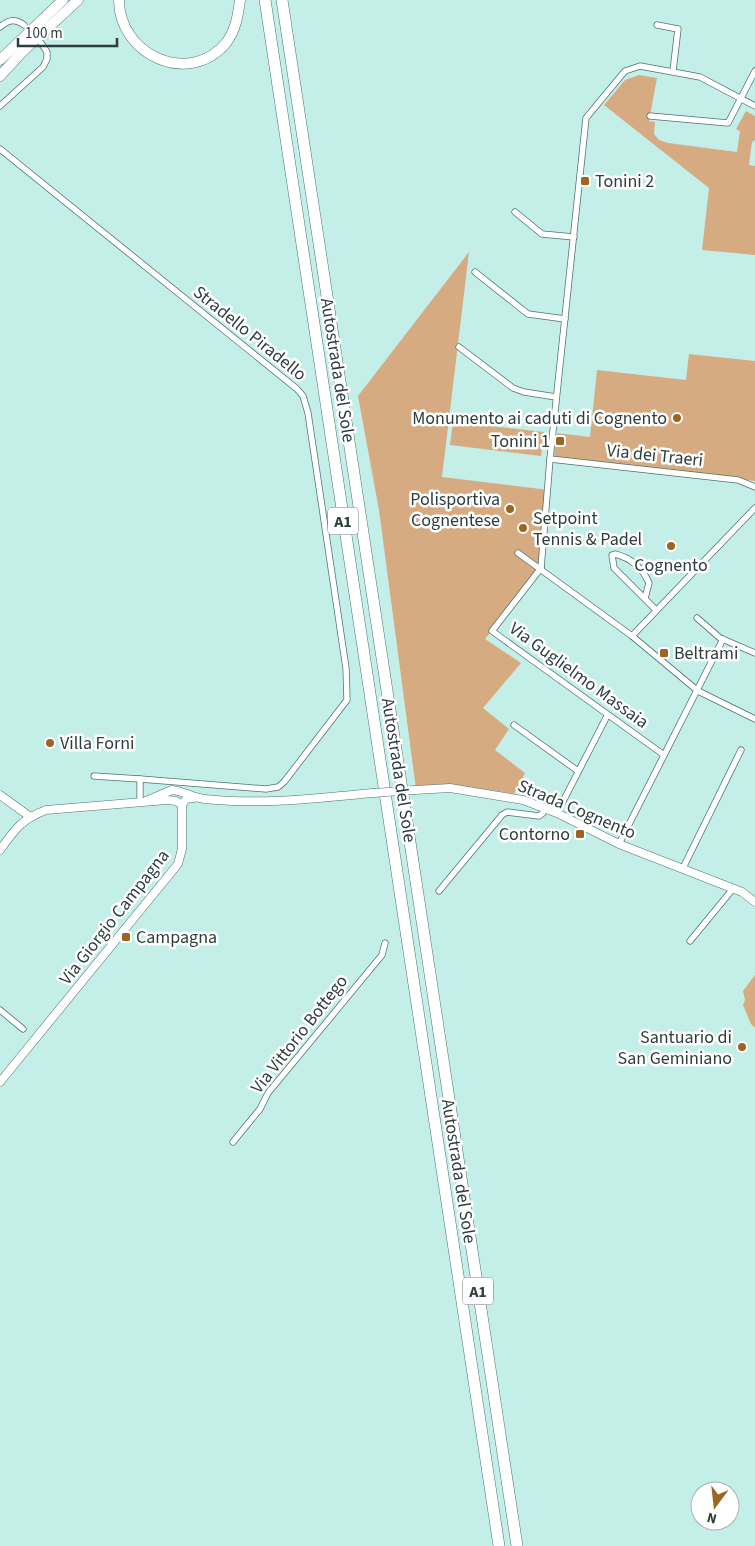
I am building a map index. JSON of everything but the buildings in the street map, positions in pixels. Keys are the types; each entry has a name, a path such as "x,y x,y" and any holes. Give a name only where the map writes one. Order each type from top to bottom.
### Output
{"highway":[{"path":"0,76 22,52 78,0"},
{"path":"119,0 124,28 133,42 144,52 172,63 202,59 225,44 234,30 240,0"},
{"name":"Autostrada del Sole","path":"265,0 499,1546"},
{"name":"Autostrada del Sole","path":"282,0 517,1546"},
{"path":"0,60 62,1"}],"street":[{"path":"0,27 9,20 17,20 24,25"},
{"path":"657,25 678,29 673,71"},
{"path":"0,106 46,64 47,52 41,43"},
{"path":"540,568 586,118 625,71 640,66 700,77 755,106"},
{"path":"650,116 724,124 730,120 755,71"},
{"name":"Stradello Piradello","path":"0,150 297,389 303,396 308,413 346,668 348,700 284,782 278,787 266,789 140,779"},
{"path":"515,212 542,234 574,237"},
{"path":"475,272 528,314 565,319"},
{"path":"459,347 513,388 524,392 556,397"},
{"name":"Via dei Traeri","path":"550,458 738,480 755,487"},
{"path":"632,636 755,508"},
{"path":"518,553 632,636 698,691 755,719"},
{"path":"645,598 649,583 646,576 632,560 612,555 614,568 656,610"},
{"name":"Via Guglielmo Massaia","path":"540,568 492,631 607,716 664,755"},
{"path":"697,618 723,639 755,653"},
{"path":"620,844 723,639"},
{"path":"559,810 607,716"},
{"path":"514,726 578,771"},
{"path":"684,868 741,750"},
{"path":"94,776 140,779 143,801"},
{"name":"Strada Cognento","path":"143,801 172,790 194,798 294,800 450,788 480,791 523,800 544,808 559,810 620,844 684,868 732,890 742,892 755,902"},
{"path":"0,796 29,816 19,824 0,850"},
{"name":"Strada Cognento","path":"29,816 46,810 143,801 172,800 182,803 194,798"},
{"name":"Via Giorgio Campagna","path":"0,1082 178,864 182,849 182,803"},
{"path":"439,891 502,815 508,812 539,816 543,814 544,808"},
{"path":"690,941 732,890"},
{"name":"Via Vittorio Bottego","path":"233,1142 260,1109 268,1093 382,955 385,943"},
{"path":"0,1010 23,1029"}],"shaded area":[{"path":"639,75 657,78 649,121 655,122 654,134 659,140 668,143 737,152 740,131 736,129 746,111 755,116 755,140 752,142 749,165 755,166 755,255 702,250 709,188 604,105 625,80"},
{"path":"469,252 442,477 549,490 541,569 485,639 521,663 483,708 509,729 495,750 525,773 514,794 465,788 416,789 379,510 358,396"},
{"path":"689,354 755,361 755,481 554,457 557,433 590,437 597,370 686,380"},
{"path":"453,422 544,432 541,456 450,445"},
{"path":"755,975 755,1028 751,1024 743,1005 745,1000 743,991"}],"place":[{"name":"Tonini 2","path":"585,181"},
{"name":"Monumento ai caduti di Cognento","path":"677,418"},
{"name":"Tonini 1","path":"560,441"},
{"name":"Polisportiva Cognentese","path":"510,509"},
{"name":"Setpoint Tennis & Padel","path":"523,528"},
{"name":"Cognento","path":"671,546"},
{"name":"Beltrami","path":"664,653"},
{"name":"Villa Forni","path":"50,743"},
{"name":"Contorno","path":"580,834"},
{"name":"Campagna","path":"126,937"},
{"name":"Santuario di San Geminiano","path":"742,1047"}]}
